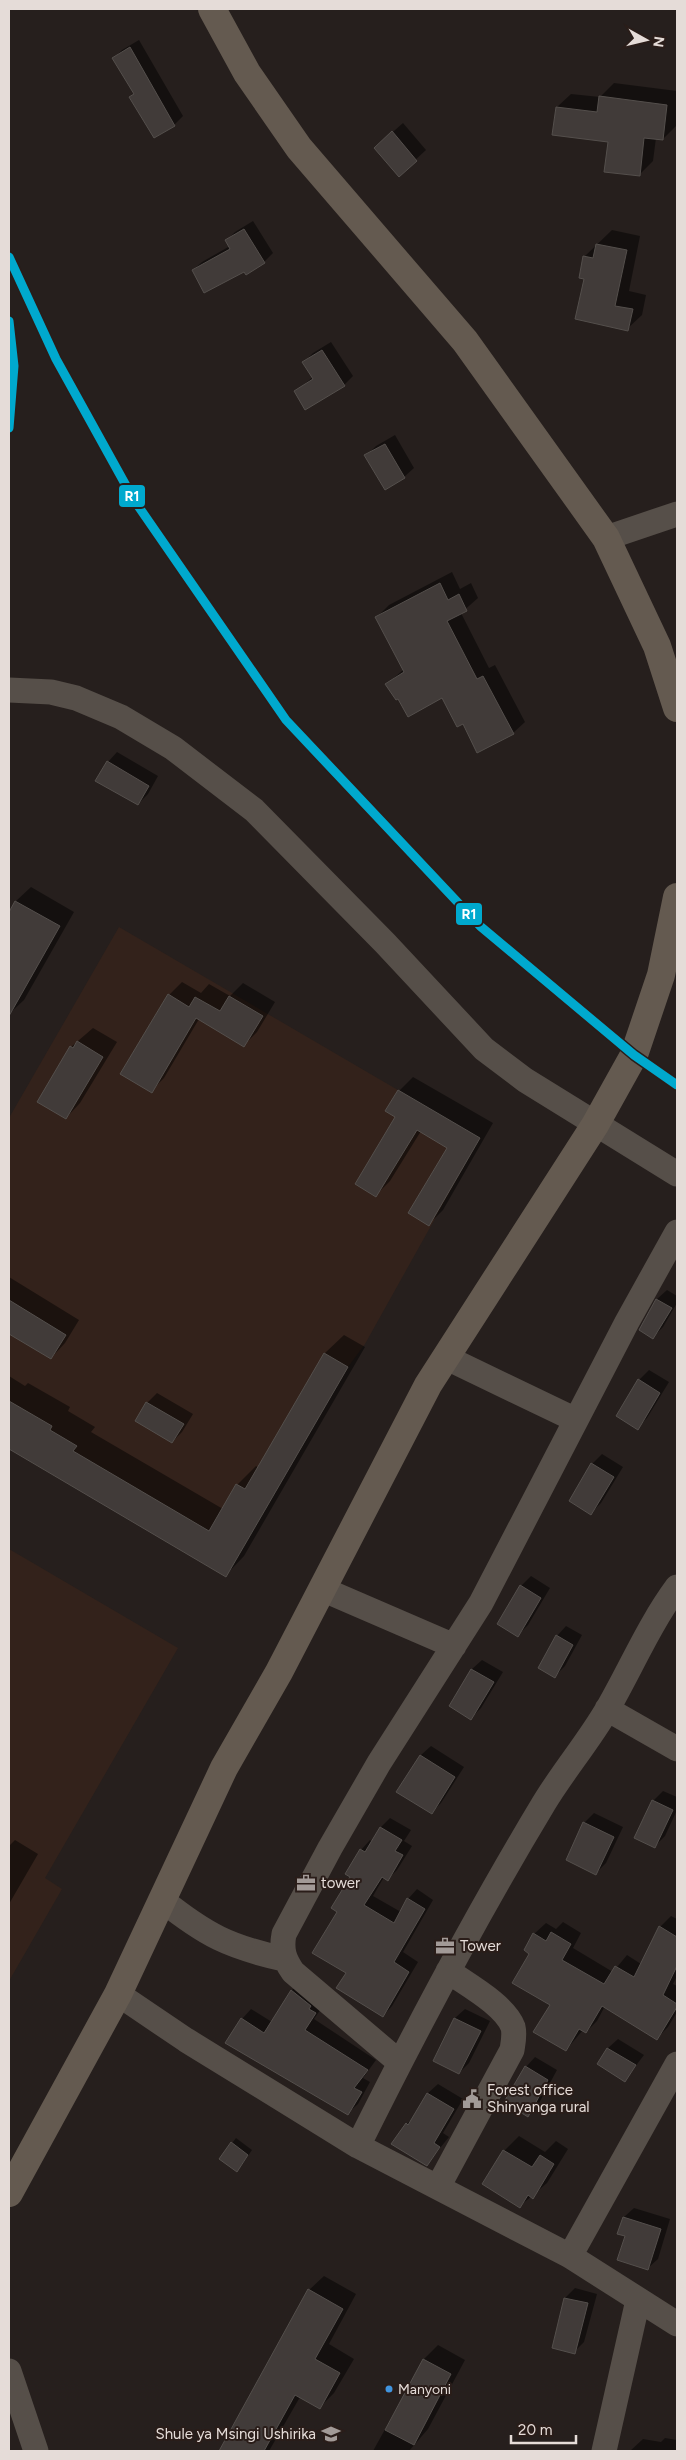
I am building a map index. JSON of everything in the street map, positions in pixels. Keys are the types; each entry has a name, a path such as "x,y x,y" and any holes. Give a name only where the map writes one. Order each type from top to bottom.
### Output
{"highway":[{"path":"212,9 248,73 298,148 465,341 606,538 657,646 677,708"},
{"path":"9,2193 118,1994 224,1768 279,1672 428,1386 595,1125 634,1055 661,975 677,897"}],"street":[{"path":"606,538 677,514"},
{"path":"9,690 51,692 76,698 121,717 173,748 254,810 484,1049 525,1080 677,1174"},
{"path":"399,2062 293,1972 284,1959 282,1946 284,1934 325,1856 400,1728 454,1646 485,1594 677,1232"},
{"path":"445,1358 576,1420"},
{"path":"358,2146 399,2062 448,1971 545,1801 607,1709 639,1648 677,1587"},
{"path":"322,1589 454,1646"},
{"path":"607,1709 677,1750"},
{"path":"162,1900 209,1935 245,1950 284,1959"},
{"path":"438,2187 512,2050 514,2039 513,2026 505,2014 448,1971"},
{"path":"118,1994 186,2040 358,2146 570,2256 677,2324"},
{"path":"570,2256 677,2064"},
{"path":"604,2451 638,2300"},
{"path":"9,2371 36,2451"}],"shaded area":[{"path":"119,927 480,1138 365,1344 348,1367 226,1577 9,1449 9,1118"},
{"path":"9,1549 178,1648 45,1878 62,1889 9,1981"}],"building":[{"path":"130,47 175,126 154,138 129,97 134,94 112,58"},
{"path":"599,96 667,105 663,140 644,138 640,176 604,172 608,142 552,135 556,107 597,112"},
{"path":"392,131 417,161 399,177 374,148"},
{"path":"244,229 265,263 246,275 244,272 204,293 192,270 230,249 225,240"},
{"path":"596,244 627,250 615,306 633,309 628,331 575,319 584,279 579,278 583,256 593,258"},
{"path":"322,350 345,386 305,410 294,391 313,379 302,362"},
{"path":"385,444 405,478 385,490 364,455"},
{"path":"440,583 448,600 459,594 467,611 447,621 477,679 483,676 514,734 477,753 463,724 457,727 442,698 408,717 398,699 396,700 385,684 404,672 375,617"},
{"path":"107,761 149,786 138,805 95,781"},
{"path":"15,901 60,926 9,1016 9,912"},
{"path":"168,994 189,1007 195,997 220,1011 229,996 263,1016 244,1047 196,1018 152,1093 120,1074"},
{"path":"77,1041 103,1057 66,1119 37,1102 70,1046 73,1048"},
{"path":"398,1090 480,1138 429,1226 408,1213 447,1148 417,1130 376,1197 355,1184 395,1117 385,1111"},
{"path":"656,1299 672,1308 653,1339 639,1330"},
{"path":"9,1300 66,1335 51,1359 9,1334"},
{"path":"324,1353 348,1367 226,1577 9,1449 9,1401 52,1426 50,1430 77,1446 73,1451 209,1531 236,1484 245,1489"},
{"path":"638,1379 660,1393 638,1430 616,1416"},
{"path":"146,1402 184,1424 172,1443 135,1421"},
{"path":"591,1463 614,1477 591,1515 569,1501"},
{"path":"520,1585 541,1598 518,1637 497,1624"},
{"path":"556,1635 573,1645 555,1678 538,1668"},
{"path":"471,1669 494,1682 471,1720 449,1706"},
{"path":"420,1755 455,1777 432,1814 396,1792"},
{"path":"652,1800 673,1810 655,1848 634,1838"},
{"path":"583,1822 614,1837 596,1875 566,1860"},
{"path":"380,1827 402,1840 395,1851 403,1855 388,1881 382,1877 364,1905 394,1923 407,1898 425,1909 394,1962 409,1972 383,2017 336,1988 346,1973 312,1953 337,1912 331,1908 350,1877 345,1874 360,1849 365,1852"},
{"path":"659,1926 677,1937 677,1966 663,1995 677,2004 677,2007 657,2040 602,2006 586,2033 579,2029 566,2051 533,2032 550,2005 512,1983 529,1954 524,1950 533,1933 546,1941 551,1932 571,1944 562,1960 604,1984 615,1966 634,1977"},
{"path":"291,1990 311,2006 309,2009 316,2013 305,2030 368,2070 354,2088 362,2092 348,2115 225,2043 241,2018 264,2033"},
{"path":"454,2018 481,2031 459,2074 433,2061"},
{"path":"607,2048 636,2065 625,2082 597,2064"},
{"path":"525,2066 548,2080 528,2117 504,2102"},
{"path":"427,2093 454,2109 434,2143 440,2147 427,2166 391,2144 406,2123 408,2125"},
{"path":"231,2142 248,2155 237,2172 219,2159"},
{"path":"503,2150 532,2167 540,2155 554,2164 533,2199 528,2195 520,2208 482,2184"},
{"path":"623,2217 661,2229 648,2270 617,2260 625,2236 617,2234"},
{"path":"308,2289 343,2309 315,2359 340,2373 320,2409 295,2395 264,2451 219,2451"},
{"path":"564,2298 588,2303 575,2354 552,2348"},
{"path":"423,2359 451,2374 414,2445 385,2430"}],"transit line":[{"name":"R1","path":"9,257 56,359 134,500 286,720 480,926 634,1055 677,1085"},
{"name":"R1","path":"9,321 14,366 9,428"}],"place":[{"name":"tower","path":"306,1883"},
{"name":"Tower","path":"445,1946"},
{"name":"Forest office Shinyanga rural","path":"472,2099"},
{"name":"Manyoni","path":"389,2389"},
{"name":"Shule ya Msingi Ushirika","path":"331,2434"}]}
